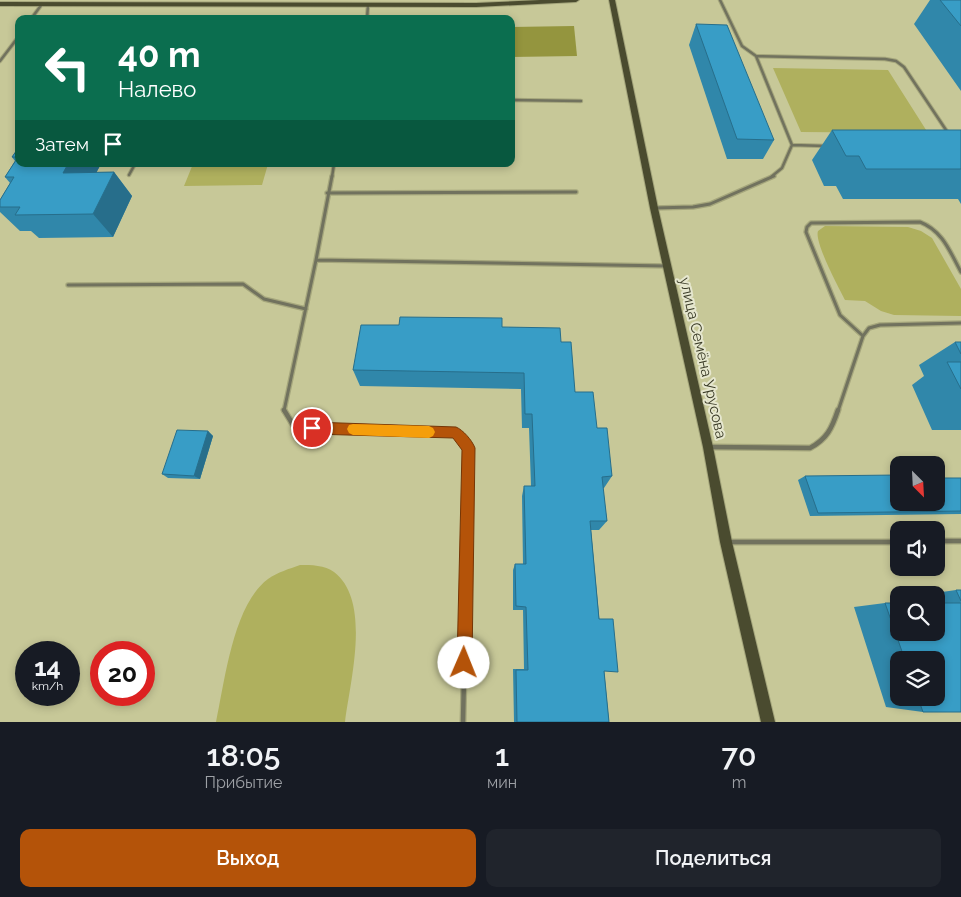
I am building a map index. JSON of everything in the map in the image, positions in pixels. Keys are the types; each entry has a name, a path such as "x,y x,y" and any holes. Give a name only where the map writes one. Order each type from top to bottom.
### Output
{"street":[{"path":"0,4 111,2 368,6 576,0"},
{"name":"улица Семёна Урусова","path":"612,0 654,208 708,447 726,542 768,722"}],"lane":[{"path":"654,208 692,207 710,204 774,176 782,168 792,146 756,56 742,46 720,0"},
{"path":"34,15 42,4"},
{"path":"367,15 368,6"},
{"path":"0,61 15,41"},
{"path":"756,56 885,59 896,61 904,67 952,141"},
{"path":"515,100 580,100"},
{"path":"792,146 831,146"},
{"path":"130,175 134,167"},
{"path":"333,167 284,412 295,428 456,433 469,448 463,722"},
{"path":"328,193 576,192"},
{"path":"863,336 840,315 806,232 807,227 811,223 920,222 927,224 939,232 961,272"},
{"path":"316,260 667,266"},
{"path":"68,285 243,284 264,299 306,308"},
{"path":"708,447 810,448 821,442 831,431 863,336 869,328 880,325 961,323"},
{"path":"726,542 890,542"},
{"path":"945,542 961,542"}],"shaded area":[{"path":"574,26 577,56 515,57 515,27"},
{"path":"773,68 888,70 928,133 801,132"},
{"path":"192,167 267,167 262,185 184,186"},
{"path":"825,226 908,227 921,231 932,238 961,289 961,316 894,315 881,311 865,301 845,300 820,245 818,231"},
{"path":"300,565 313,565 334,572 346,585 352,602 356,642 345,722 216,722 232,645 246,607 256,591 268,579"}],"building":[{"path":"940,0 961,0 961,26"},
{"path":"696,24 727,25 774,140 737,139"},
{"path":"832,130 961,130 961,169 866,169 859,156 846,156"},
{"path":"15,162 15,167 66,167 63,173 114,172 93,214 15,215 20,207 0,207 0,200 14,177 5,177"},
{"path":"400,317 502,318 502,327 560,328 561,342 571,342 575,392 593,392 597,428 607,428 612,476 602,477 607,521 590,521 599,619 613,619 618,672 604,671 609,722 517,722 516,670 528,670 526,607 516,606 515,564 526,564 524,486 535,486 532,414 525,414 524,373 353,370 361,325 399,325"},
{"path":"955,342 961,342 961,354"},
{"path":"947,362 961,362 961,389"},
{"path":"177,430 208,431 194,476 162,474"},
{"path":"890,475 890,511 945,511 945,478 961,478 961,511 818,513 805,476"},
{"path":"956,590 961,590 961,601"},
{"path":"885,603 890,603 890,617"},
{"path":"945,603 961,603 961,712 923,712 921,706 945,706 945,651 902,651 898,641 945,641"}],"slow traffic":[{"path":"353,429 429,432"}],"route":[{"path":"312,428 456,433 469,448 464,663"}]}
